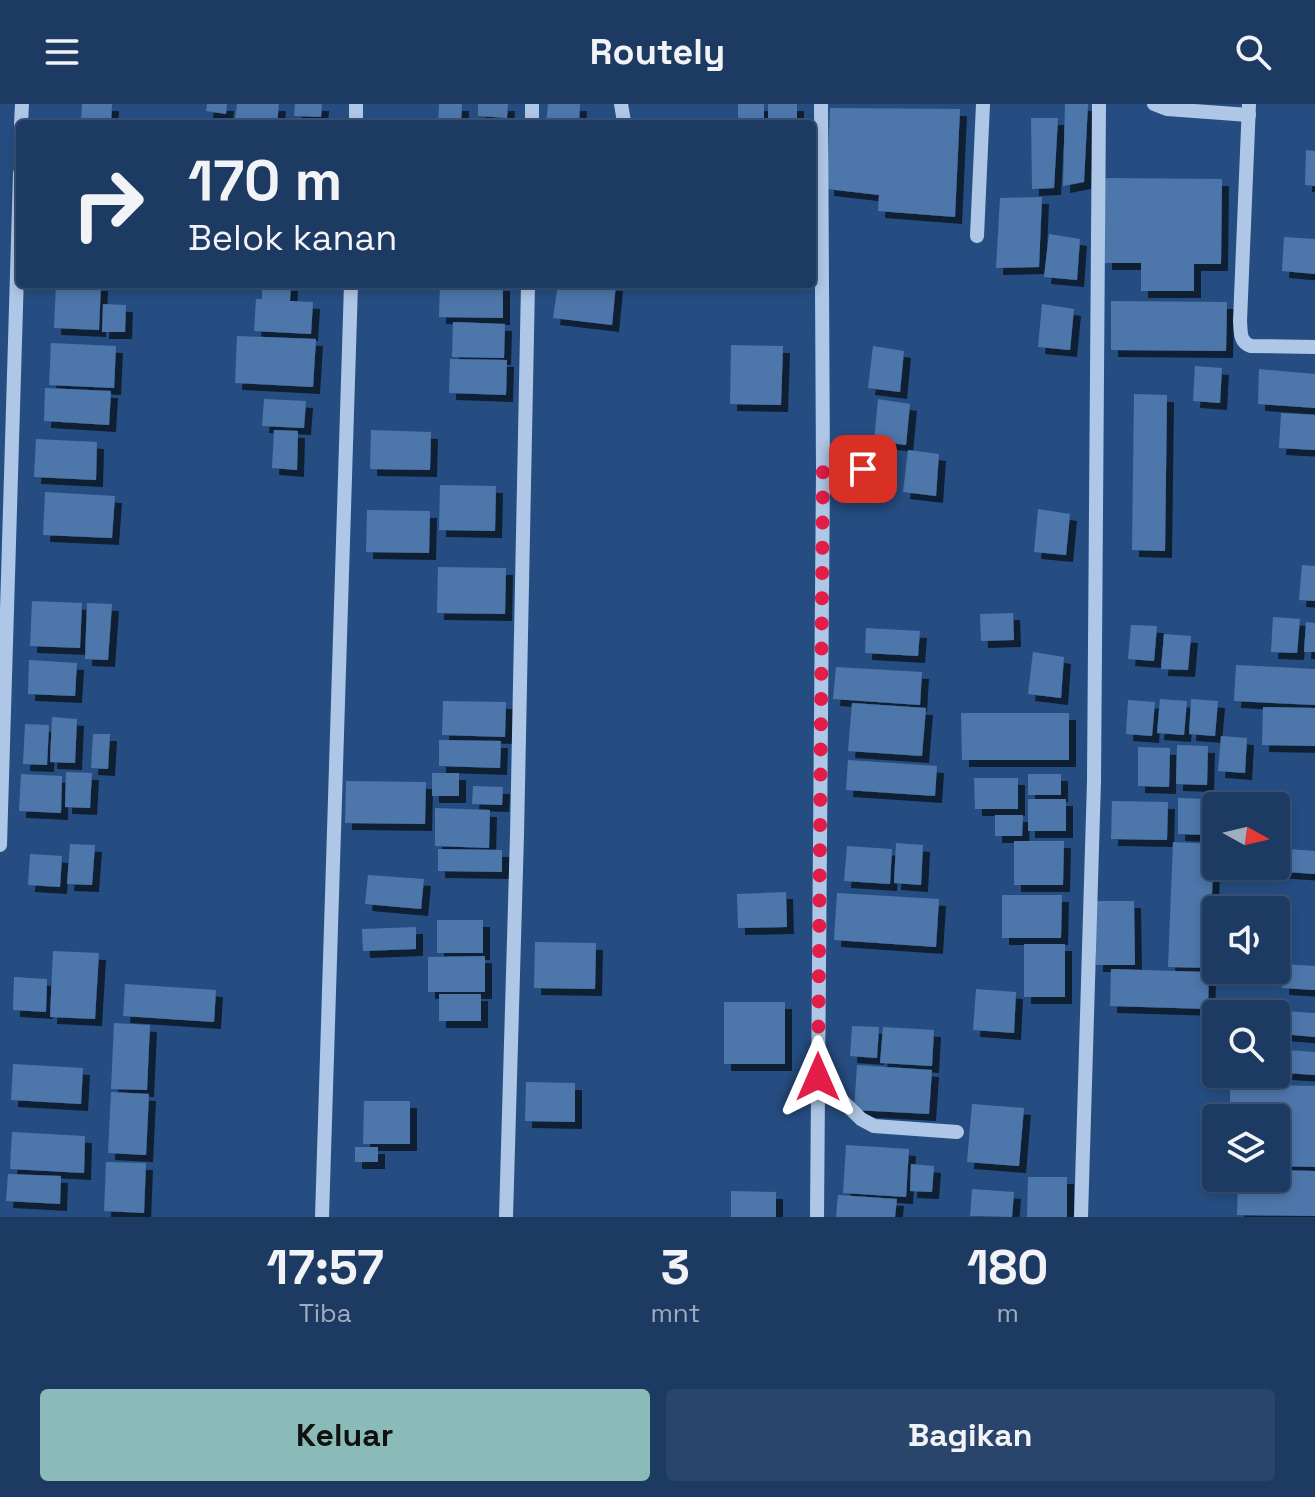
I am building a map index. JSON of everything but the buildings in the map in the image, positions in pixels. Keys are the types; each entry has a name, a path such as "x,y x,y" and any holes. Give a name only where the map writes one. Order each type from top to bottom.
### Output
{"street":[{"path":"817,1217 823,469 821,104"},
{"path":"977,236 983,104"},
{"path":"1081,1217 1094,781 1099,104"},
{"path":"1154,104 1167,109 1249,110 1240,321 1242,341 1251,346 1315,347"},
{"path":"0,845 17,288"},
{"path":"322,1217 351,288"},
{"path":"506,1217 528,288"},
{"path":"823,469 863,469"},
{"path":"818,1077 861,1119 874,1126 957,1132"}],"route":[{"path":"818,1077 823,469 863,469"}]}
